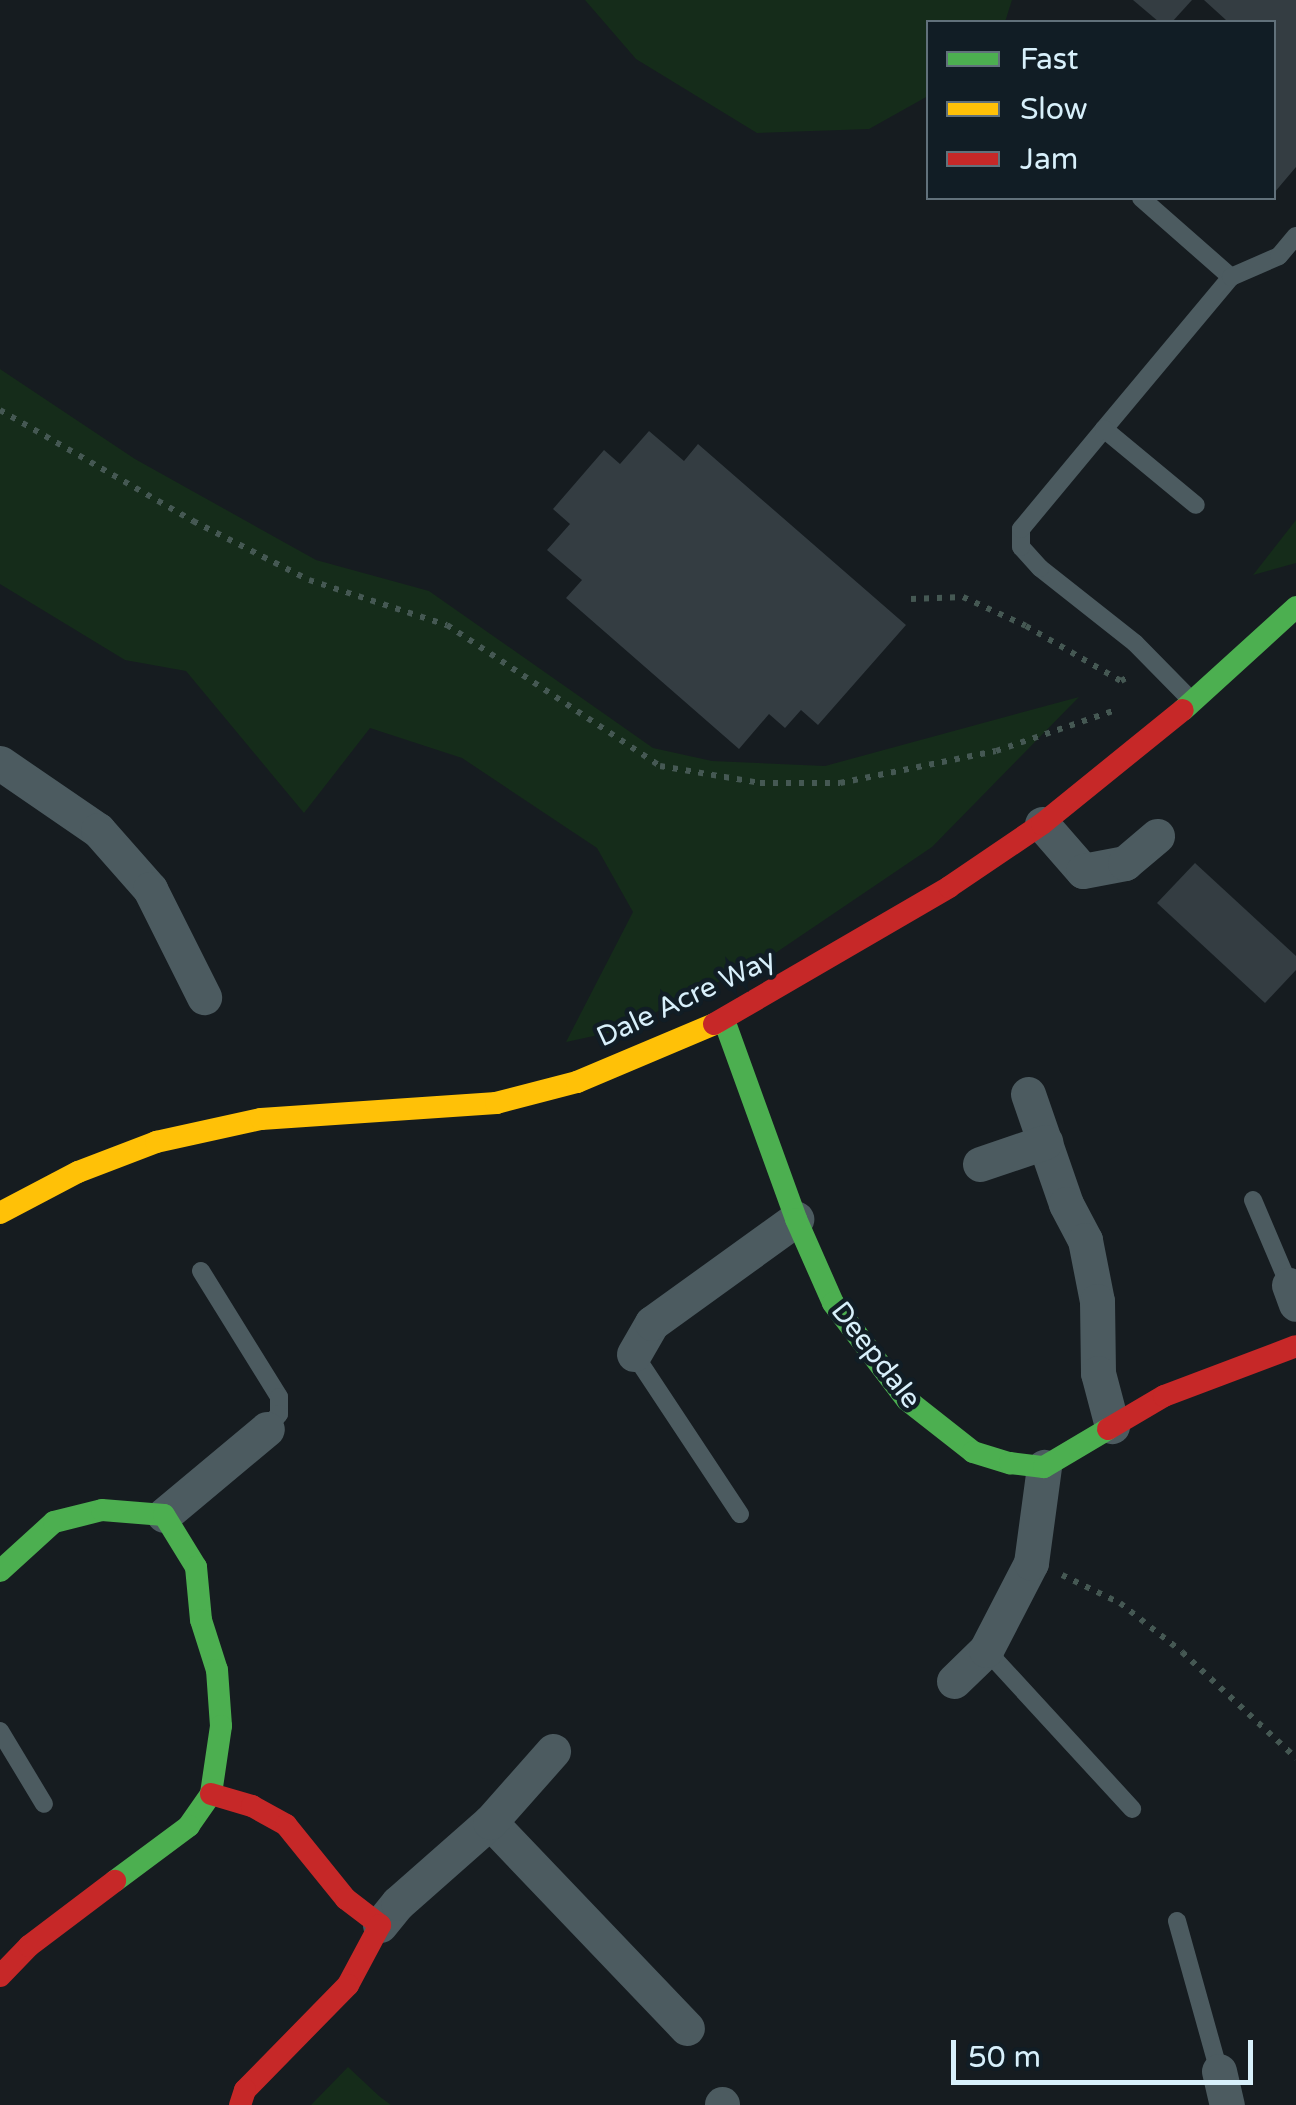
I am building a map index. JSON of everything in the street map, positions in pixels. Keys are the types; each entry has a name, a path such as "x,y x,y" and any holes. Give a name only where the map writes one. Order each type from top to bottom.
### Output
{"street":[{"name":"Dale Acre Way","path":"0,1213 78,1172 156,1142 261,1119 496,1102 577,1082 724,1020 949,887 1042,824 1172,721 1296,607"},
{"path":"0,763 98,830 150,889 204,998"},
{"path":"1042,824 1083,871 1125,863 1156,836"},
{"name":"Deepdale","path":"724,1020 796,1219 833,1303 907,1400 973,1452 1044,1467"},
{"path":"1028,1094 1066,1204 1085,1240 1093,1273 1098,1372 1112,1426"},
{"path":"980,1164 1045,1142"},
{"path":"634,1354 652,1324 796,1219"},
{"path":"954,1681 986,1650 1031,1562 1044,1467 1164,1396 1296,1346"},
{"path":"0,1571 54,1522 102,1510 164,1516 266,1430"},
{"path":"0,1976 29,1946 158,1854 189,1826 211,1794 221,1726 217,1670 201,1620 196,1566 164,1516"},
{"path":"240,2105 245,2090 348,1985 380,1925 398,1903 490,1822 553,1752"},
{"path":"211,1794 252,1806 286,1825 346,1899 380,1925"},
{"path":"490,1822 688,2028"}],"lane":[{"path":"1142,200 1231,277"},
{"path":"1192,702 1156,663 1040,568 1022,547 1021,529 1231,277 1279,256 1296,236"},
{"path":"1104,429 1196,505"},
{"path":"1254,1200 1292,1294"},
{"path":"201,1271 279,1397 279,1414 266,1430"},
{"path":"634,1354 740,1514"},
{"path":"986,1650 1132,1809"},
{"path":"0,1731 44,1804"},
{"path":"1177,1921 1223,2088"}],"path":[{"path":"0,410 194,521 309,580 447,625 660,766 760,783 840,783 996,750 1110,709 1172,721"},
{"path":"911,599 962,597 986,605 1121,680 1156,663"},
{"path":"1031,1562 1120,1604 1182,1652 1296,1758"}],"green space":[{"path":"585,0 1012,0 1006,20 926,20 926,97 869,129 757,133 636,59"},
{"path":"0,369 135,459 316,560 429,591 653,748 712,761 825,766 1079,697 932,847 768,958 617,1031 566,1042 633,912 597,848 462,758 370,728 304,813 186,671 125,660 0,584"},
{"path":"1296,520 1296,563 1253,575"},
{"path":"348,2067 379,2096 391,2105 311,2105"}],"building":[{"path":"1133,0 1192,0 1174,20 1157,20"},
{"path":"1204,0 1296,0 1296,167 1276,191 1276,20 1226,20"},
{"path":"649,431 684,461 698,444 906,625 818,725 801,710 785,728 769,714 739,749 566,598 582,580 547,550 570,524 553,509 604,450 620,464"},
{"path":"1195,863 1296,956 1296,970 1265,1003 1157,903"}],"traffic: fast":[{"path":"1183,710 1296,607"},
{"path":"724,1020 796,1219 833,1303 907,1400 973,1452 1010,1463 1044,1467 1108,1429"},
{"path":"0,1571 54,1522 102,1510 164,1515 196,1567 201,1620 217,1670 221,1726 211,1794 189,1826 115,1881"}],"traffic: slow":[{"path":"0,1213 78,1172 156,1142 261,1119 496,1103 577,1082 714,1024"}],"traffic: jam":[{"path":"714,1024 949,887 1042,824 1183,710"},
{"path":"1108,1429 1164,1396 1296,1346"},
{"path":"211,1794 252,1806 286,1825 346,1899 380,1925 348,1985 245,2090 240,2105"},
{"path":"0,1976 29,1946 115,1881"}]}
